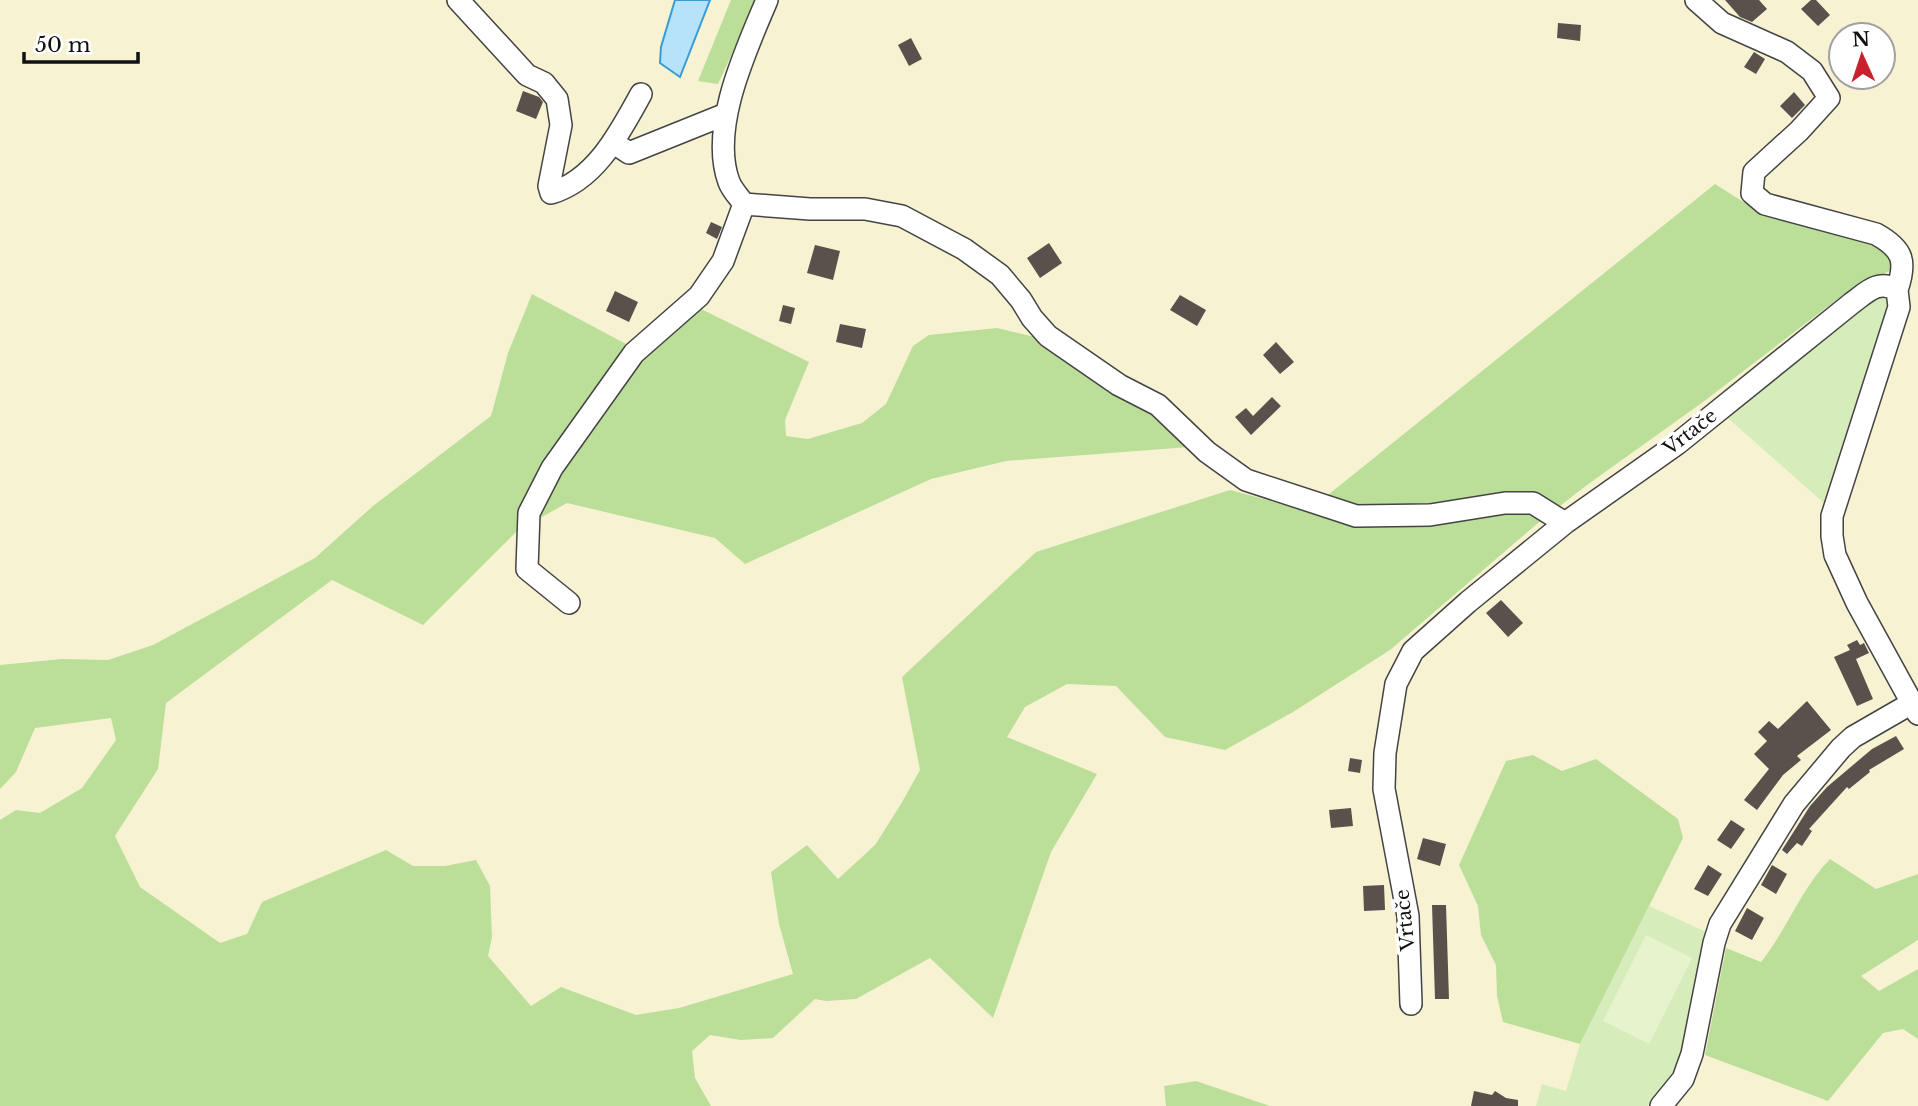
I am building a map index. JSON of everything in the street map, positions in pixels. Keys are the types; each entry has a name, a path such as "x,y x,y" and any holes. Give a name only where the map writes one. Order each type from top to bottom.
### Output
{"street":[{"path":"458,0 527,75 544,83 557,99 561,125 549,186 551,193 564,190 589,170 614,143 642,94"},
{"path":"744,204 729,183 723,156 726,114 749,43 767,0"},
{"path":"1661,1106 1684,1079 1692,1054 1720,924 1794,804 1853,737 1915,708 1857,603 1836,555 1832,536 1832,516 1879,364 1895,323 1899,307 1897,290 1902,274 1902,257 1891,242 1876,234 1765,204 1752,193 1754,172 1799,131 1829,98 1812,71 1787,52 1722,23 1696,0"},
{"path":"614,143 629,153 726,114"},
{"path":"744,204 810,209 865,209 902,216 964,248 1000,275 1048,336 1119,385 1158,405 1207,452 1246,480 1356,516 1430,515 1505,503 1533,503 1565,523"},
{"path":"569,603 527,569 529,513 552,468 634,353 699,296 723,261 744,204"},
{"name":"Vrtače","path":"1411,1004 1408,916 1384,789 1385,753 1396,684 1413,651 1565,523 1677,444 1873,287 1887,285 1897,290"}],"shaded area":[{"path":"0,0 1918,0 1918,1106 0,1106"}],"green space":[{"path":"731,0 757,0 718,84 698,81"},
{"path":"1715,184 1748,205 1868,239 1888,249 1892,270 1852,288 1703,402 1587,485 1538,523 1390,650 1293,712 1225,750 1165,737 1116,686 1067,684 1025,707 1007,737 1097,774 1051,852 993,1018 930,958 856,999 815,999 773,1038 741,1040 710,1035 692,1051 695,1078 711,1106 0,1106 0,820 16,810 40,813 82,788 116,740 111,718 35,728 16,772 0,789 0,665 62,659 108,660 153,645 315,558 373,506 491,416 508,353 532,294 643,353 699,308 809,362 785,420 786,436 808,439 862,423 886,404 913,346 929,335 997,328 1043,339 1151,408 1189,447 1006,461 931,479 745,564 715,538 567,503 517,531 423,625 332,580 166,703 158,769 115,836 140,887 220,943 247,934 262,902 386,850 413,866 445,866 476,860 490,886 492,937 488,956 531,1006 561,987 636,1015 679,1008 793,974 779,924 771,872 807,845 838,879 875,845 920,770 902,677 1036,552 1230,490 1308,511"},
{"path":"1881,293 1889,298 1891,308 1825,504 1722,413"},
{"path":"1533,755 1562,771 1596,759 1678,819 1683,838 1580,1044 1503,1022 1497,996 1496,965 1481,935 1478,906 1459,865 1506,761"},
{"path":"1830,859 1876,889 1918,874 1918,940 1861,976 1879,991 1918,969 1918,1039 1903,1029 1883,1033 1828,1101 1705,1055 1726,948 1761,962 1810,883"},
{"path":"1649,906 1711,934 1687,1046 1676,1070 1648,1106 1536,1106 1542,1084 1566,1091 1580,1044"},
{"path":"1646,935 1692,958 1649,1044 1603,1021"},
{"path":"1196,1081 1270,1106 1166,1106 1164,1086"}],"water":[{"path":"675,0 710,0 680,77 660,63 661,47"}],"building":[{"path":"1725,0 1759,0 1767,9 1752,22 1740,17"},
{"path":"1811,0 1816,0 1830,15 1818,26 1801,9"},
{"path":"1558,23 1581,25 1580,41 1557,38"},
{"path":"911,38 922,59 909,66 898,45"},
{"path":"1754,52 1765,59 1756,74 1744,67"},
{"path":"523,91 539,97 543,102 536,119 516,111"},
{"path":"1794,92 1805,105 1792,118 1780,106"},
{"path":"711,222 722,227 717,239 706,233"},
{"path":"1049,243 1062,263 1040,278 1027,258"},
{"path":"815,245 840,251 833,280 807,273"},
{"path":"615,291 638,302 629,322 606,311"},
{"path":"1180,295 1206,310 1197,326 1170,310"},
{"path":"783,305 795,308 791,324 779,321"},
{"path":"840,324 866,329 862,348 836,342"},
{"path":"1276,342 1294,362 1280,374 1263,355"},
{"path":"1272,397 1281,406 1251,435 1235,417 1246,408 1253,416"},
{"path":"1501,600 1523,623 1508,637 1486,613"},
{"path":"1857,640 1860,645 1864,643 1869,653 1856,659 1873,699 1857,706 1834,657 1850,650 1847,645"},
{"path":"1807,701 1831,730 1797,756 1801,760 1783,775 1757,810 1744,800 1769,769 1754,754 1767,741 1758,732 1769,721 1778,729"},
{"path":"1896,736 1904,749 1869,770 1870,772 1849,789 1847,787 1809,829 1812,831 1802,846 1797,843 1787,854 1782,850 1810,806 1827,787 1872,749"},
{"path":"1350,758 1362,760 1360,773 1348,771"},
{"path":"1351,808 1353,826 1331,828 1329,810"},
{"path":"1731,820 1745,829 1731,849 1717,840"},
{"path":"1423,838 1446,844 1440,866 1417,859"},
{"path":"1708,865 1722,874 1708,896 1694,889"},
{"path":"1772,865 1787,874 1776,894 1761,885"},
{"path":"1384,885 1385,910 1364,911 1363,886"},
{"path":"1432,905 1446,905 1449,999 1435,999"},
{"path":"1747,908 1764,918 1752,940 1735,931"},
{"path":"1474,1091 1492,1095 1495,1091 1506,1098 1518,1100 1518,1106 1471,1106"}]}
